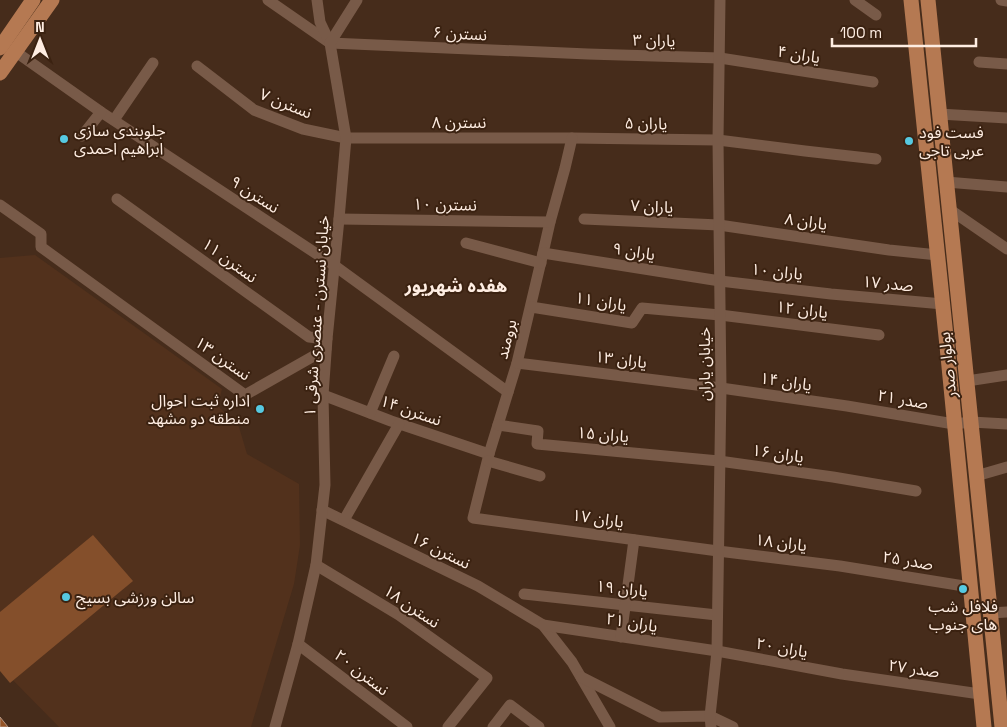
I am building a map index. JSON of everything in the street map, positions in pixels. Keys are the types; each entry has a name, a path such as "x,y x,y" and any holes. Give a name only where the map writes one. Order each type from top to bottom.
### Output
{"main road":[{"path":"0,73 5,46 33,0"},
{"path":"5,46 52,0"},
{"name":"بولوار صدر","path":"911,0 984,727"},
{"name":"بولوار صدر","path":"930,2 939,114 1002,727"}],"street":[{"path":"268,0 330,43 357,0"},
{"name":"خیابان نسترن - عنصری شرقی ۱","path":"276,727 316,565 325,485 323,395 346,138 330,43 320,22 317,0"},
{"name":"خیابان یاران","path":"711,722 717,651 721,388 718,140 720,0"},
{"path":"855,0 876,15"},
{"path":"1001,0 1007,1"},
{"path":"310,29 318,30 320,22"},
{"name":"نسترن ۶","path":"330,43 588,54"},
{"name":"نسترن ۹","path":"5,46 158,150 335,266 508,392"},
{"name":"یاران ۳","path":"588,54 720,58"},
{"name":"یاران ۴","path":"720,58 873,82"},
{"path":"979,62 1007,64"},
{"path":"114,120 153,63"},
{"name":"نسترن ۷","path":"197,66 254,110 303,129 346,138"},
{"path":"82,136 102,112"},
{"path":"939,114 1007,118"},
{"name":"نسترن ۸","path":"346,138 572,138"},
{"name":"یاران ۵","path":"572,138 718,140 876,159"},
{"name":"برومند","path":"473,518 517,363 572,138"},
{"path":"946,182 1007,187"},
{"name":"نسترن ۱۱","path":"117,199 309,337 327,344"},
{"name":"نسترن ۱۳","path":"0,205 40,234 41,246 245,394 327,344"},
{"path":"949,210 1007,249"},
{"name":"نسترن ۱۰","path":"340,219 550,222"},
{"name":"یاران ۷","path":"584,219 719,225"},
{"name":"یاران ۸","path":"719,225 889,250 938,255"},
{"name":"یاران ۹","path":"466,243 542,258 720,281"},
{"name":"یاران ۱۰","path":"720,281 831,294"},
{"name":"صدر ۱۷","path":"831,294 943,304"},
{"name":"یاران ۱۱","path":"531,307 632,323 642,308 720,316"},
{"name":"یاران ۱۲","path":"720,316 879,335"},
{"path":"370,413 394,356"},
{"name":"یاران ۱۳","path":"517,363 721,388"},
{"path":"966,380 1007,376"},
{"name":"یاران ۱۴","path":"721,388 847,406"},
{"name":"نسترن ۱۴","path":"323,395 540,476"},
{"name":"صدر ۲۱","path":"847,406 954,424 971,422 1007,424"},
{"path":"344,520 399,424"},
{"name":"یاران ۱۵","path":"498,425 538,431 537,444 719,461"},
{"name":"یاران ۱۶","path":"719,461 833,476 916,490"},
{"path":"976,476 1007,467"},
{"name":"نسترن ۱۶","path":"322,510 478,586 543,625"},
{"name":"یاران ۱۷","path":"473,518 718,551"},
{"path":"621,637 634,540"},
{"name":"یاران ۱۸","path":"718,551 840,566"},
{"name":"نسترن ۱۸","path":"316,565 399,615 487,678 448,727"},
{"name":"صدر ۲۵","path":"840,566 970,587"},
{"name":"یاران ۱۹","path":"524,594 717,615"},
{"path":"990,613 1007,612"},
{"path":"543,625 572,662 610,727"},
{"name":"یاران ۲۱","path":"543,625 717,651"},
{"name":"نسترن ۲۰","path":"298,644 406,727"},
{"name":"یاران ۲۰","path":"717,651 842,674"},
{"name":"صدر ۲۷","path":"842,674 980,694"},
{"path":"581,677 660,718 673,727"},
{"path":"493,727 510,705 539,727"},
{"path":"660,718 711,722 733,727"}],"shaded area":[{"path":"35,255 222,389 218,406 239,427 247,454 299,484 300,545 294,584 251,727 59,727 0,667 0,258"},
{"name":"سالن ورزشی بسیج","path":"93,535 133,581 10,683 0,671 0,612"}],"building":[{"path":"0,717 8,727 0,727"}],"place":[{"name":"جلوبندی سازی ابراهیم احمدی","path":"64,139"},
{"name":"فست فود عربی تاجی","path":"909,141"},
{"name":"اداره ثبت احوال منطقه دو مشهد","path":"260,409"},
{"name":"فلافل شب های جنوب","path":"963,589"},
{"name":"سالن ورزشی بسیج","path":"66,597"}],"district":[{"name":"هفده شهریور","path":"456,286"}]}
